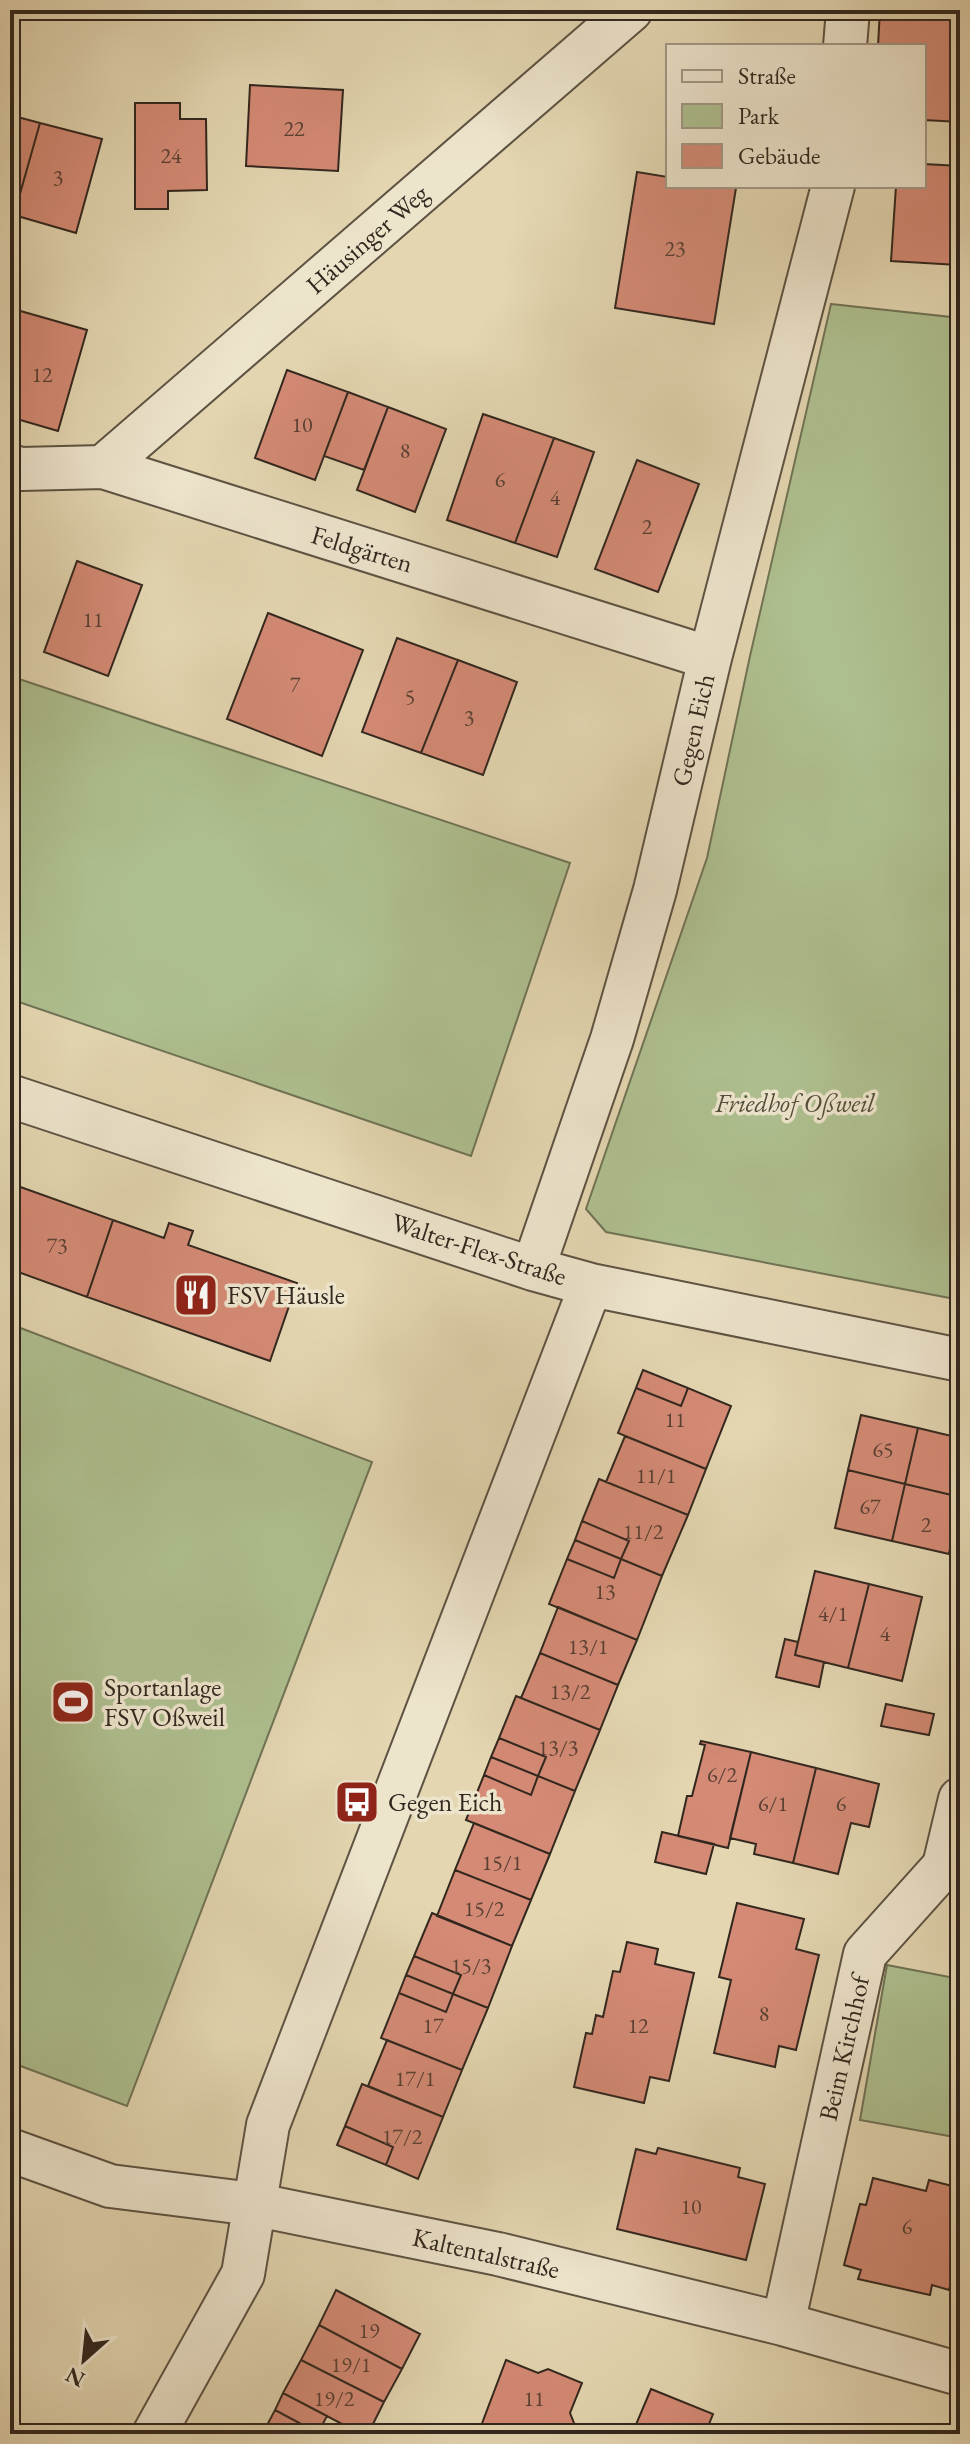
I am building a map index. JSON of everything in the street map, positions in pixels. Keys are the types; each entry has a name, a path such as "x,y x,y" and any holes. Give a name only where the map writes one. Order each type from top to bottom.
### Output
{"street":[{"name":"Häusinger Weg","path":"103,467 631,10"},
{"path":"845,44 848,10"},
{"name":"Gegen Eich","path":"533,1269 612,1039 655,890 710,658 833,188"},
{"name":"Feldgärten","path":"10,466 21,469 103,467 710,658"},
{"name":"Walter-Flex-Straße","path":"10,1096 533,1269 591,1285 960,1360"},
{"path":"154,2434 243,2274 268,2125 591,1285"},
{"name":"Beim Kirchhof","path":"783,2324 865,1954 944,1866 960,1799"},
{"name":"Kaltentalstraße","path":"10,2150 110,2186 253,2204 498,2254 783,2324 960,2374"}],"green space":[{"name":"Friedhof Oßweil","path":"831,304 960,318 960,1300 606,1232 586,1209 707,858"},
{"path":"10,676 570,863 471,1156 10,999"},
{"path":"10,1324 372,1462 127,2106 10,2062"},
{"path":"887,1965 960,1979 960,2138 860,2120"}],"building":[{"path":"880,10 960,10 960,122 926,120 926,44 878,44"},
{"path":"250,85 343,90 338,171 246,166"},
{"path":"135,103 180,103 180,119 206,119 207,190 168,191 168,209 135,209"},
{"path":"10,115 40,123 14,215 10,214"},
{"path":"40,123 102,139 76,233 14,215"},
{"path":"926,164 960,166 958,265 891,261 896,188 926,188"},
{"path":"637,172 666,177 666,188 736,188 714,324 615,308"},
{"path":"10,308 87,330 58,431 10,417"},
{"path":"287,370 348,392 315,480 255,458"},
{"path":"348,392 388,407 364,470 324,456"},
{"path":"388,407 446,429 415,512 357,490"},
{"path":"483,414 554,438 515,543 447,520"},
{"path":"554,438 594,452 557,557 515,543"},
{"path":"637,460 699,484 658,592 595,569"},
{"path":"77,561 142,585 108,676 44,652"},
{"path":"268,613 363,650 322,756 227,719"},
{"path":"397,638 458,660 421,753 362,732"},
{"path":"458,660 517,682 483,775 421,753"},
{"path":"12,1184 113,1220 87,1297 10,1269"},
{"path":"113,1220 164,1238 169,1223 193,1231 188,1245 297,1283 270,1361 87,1297"},
{"path":"643,1370 688,1388 681,1406 636,1388"},
{"path":"636,1388 681,1406 688,1388 731,1406 706,1469 618,1433"},
{"path":"861,1415 918,1428 905,1484 848,1470"},
{"path":"918,1428 960,1438 960,1497 905,1484"},
{"path":"625,1436 706,1469 688,1515 606,1482"},
{"path":"848,1470 905,1484 892,1541 835,1528"},
{"path":"599,1479 688,1515 662,1576 621,1559 629,1541 582,1521"},
{"path":"905,1484 960,1497 949,1554 892,1541"},
{"path":"582,1521 629,1541 621,1559 575,1540"},
{"path":"575,1540 621,1559 614,1578 567,1559"},
{"path":"567,1559 614,1578 621,1559 662,1576 637,1640 549,1604"},
{"path":"815,1571 869,1584 848,1668 795,1655"},
{"path":"869,1584 922,1597 902,1681 848,1668"},
{"path":"558,1607 637,1640 618,1685 540,1653"},
{"path":"785,1639 798,1642 795,1655 824,1662 819,1687 776,1677"},
{"path":"540,1653 618,1685 600,1730 521,1698"},
{"path":"516,1696 600,1730 575,1791 538,1776 546,1757 499,1738"},
{"path":"886,1704 934,1714 929,1735 881,1726"},
{"path":"499,1738 546,1757 538,1776 491,1757"},
{"path":"701,1741 751,1752 728,1848 678,1836 687,1796 692,1796 705,1745 700,1744"},
{"path":"751,1752 816,1768 793,1863 754,1854 756,1844 730,1838"},
{"path":"491,1757 538,1776 531,1795 484,1775"},
{"path":"816,1768 879,1784 869,1827 851,1823 838,1874 793,1863"},
{"path":"484,1775 531,1795 538,1776 575,1791 550,1854 466,1820"},
{"path":"474,1823 550,1854 531,1900 455,1870"},
{"path":"662,1832 714,1844 706,1874 655,1862"},
{"path":"455,1870 531,1900 512,1946 437,1916"},
{"path":"737,1903 804,1919 796,1949 819,1955 796,2050 779,2046 775,2067 714,2053 731,1980 719,1977"},
{"path":"432,1913 512,1946 488,2008 453,1994 461,1975 414,1956"},
{"path":"627,1942 658,1949 655,1964 694,1973 669,2081 650,2077 644,2103 574,2087 586,2033 592,2034 596,2015 603,2017 613,1971 620,1972"},
{"path":"414,1956 461,1975 453,1994 406,1975"},
{"path":"406,1975 453,1994 446,2012 399,1993"},
{"path":"399,1993 446,2012 453,1994 488,2008 462,2070 381,2038"},
{"path":"387,2040 462,2070 443,2117 368,2086"},
{"path":"362,2084 443,2117 418,2179 386,2165 393,2147 345,2126"},
{"path":"345,2126 393,2147 386,2165 337,2145"},
{"path":"658,2148 740,2168 738,2177 765,2184 746,2260 617,2229 636,2149 656,2154"},
{"path":"873,2178 926,2191 929,2180 956,2187 953,2197 960,2199 960,2246 949,2290 932,2285 930,2295 858,2279 861,2270 844,2265 860,2204 866,2205"},
{"path":"336,2290 420,2334 402,2369 319,2325"},
{"path":"319,2325 402,2369 384,2402 301,2360"},
{"path":"301,2360 384,2402 368,2434 361,2434 283,2393"},
{"path":"506,2360 538,2373 548,2369 582,2383 570,2413 574,2423 570,2434 478,2434"},
{"path":"651,2389 713,2414 705,2434 632,2434"},
{"path":"283,2393 327,2416 318,2433 275,2410"},
{"path":"275,2410 318,2434 279,2434 266,2427"}],"place":[{"name":"FSV Häusle","path":"196,1295"},
{"name":"Sportanlage FSV Oßweil","path":"73,1702"},
{"name":"Gegen Eich","path":"357,1802"}]}
